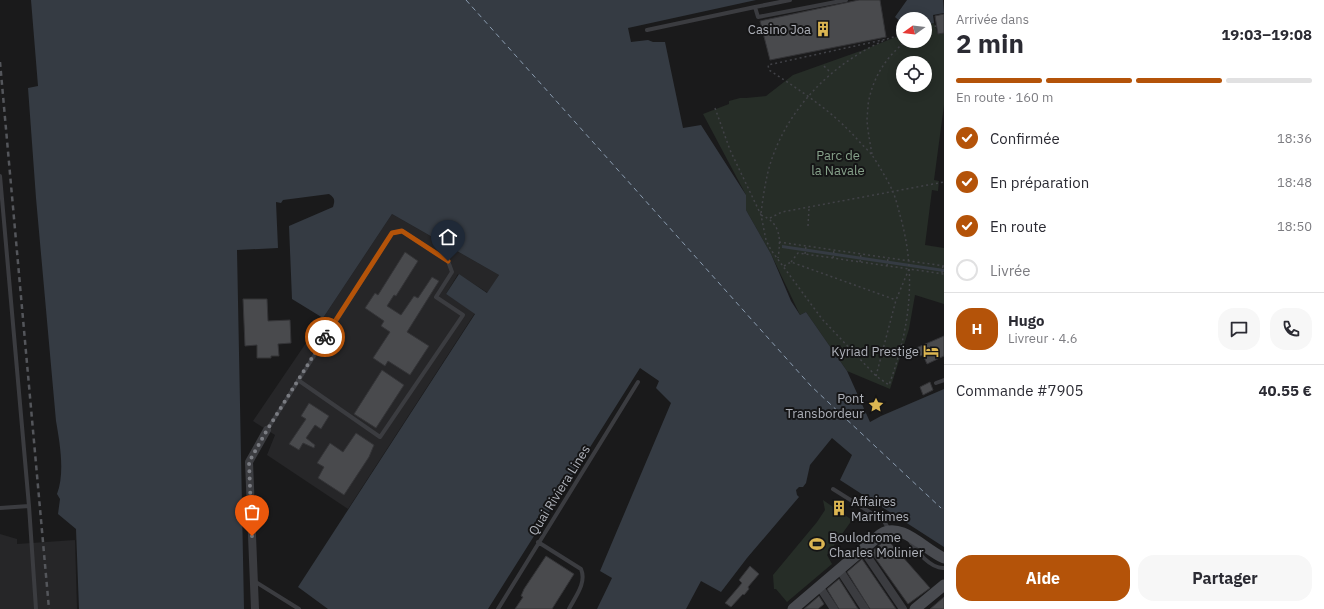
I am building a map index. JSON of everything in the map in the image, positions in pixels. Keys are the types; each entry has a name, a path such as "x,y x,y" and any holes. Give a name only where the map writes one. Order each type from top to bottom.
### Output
{"main road":[{"path":"795,608 881,534 889,530 899,531 907,535 944,558"},
{"path":"916,609 944,585"}],"street":[{"path":"255,609 249,462 267,430"},
{"path":"863,550 903,609"},
{"path":"839,569 865,609"},
{"path":"819,586 834,609"}],"lane":[{"path":"647,30 790,0"},
{"path":"755,7 758,17 846,0"},
{"path":"0,176 32,542 36,609"},
{"path":"267,430 298,380 392,233 402,231 448,261 452,272 436,297 463,315 380,437 298,380"},
{"path":"936,383 944,380"},
{"name":"Quai Riviera Lines","path":"498,609 638,382"},
{"path":"833,489 884,521 889,530"},
{"path":"0,508 29,506"},
{"path":"907,535 918,554 936,567 944,568"},
{"path":"538,542 581,569 583,574 583,582 569,609"},
{"path":"254,581 298,609"}],"path":[{"path":"932,27 936,26"},
{"path":"715,108 730,150 761,215 766,240 771,250 822,319 876,376 889,385 901,346 910,298 909,261 904,231 893,192 872,155 842,122 770,70 768,65 896,36"},
{"path":"761,215 771,162 787,126 808,96 831,73 866,49 887,39"},
{"path":"872,155 867,119 870,94 874,80 881,68 890,54 897,48"},
{"path":"824,66 831,73"},
{"path":"770,218 782,212 943,182"},
{"path":"808,226 809,208"},
{"path":"761,215 770,218 776,225 779,235 778,258"},
{"path":"779,242 944,266 943,274 798,253 791,262 784,266"},
{"path":"805,254 806,246"},
{"path":"833,258 834,250"},
{"path":"860,262 861,254"},
{"path":"887,266 888,258"},
{"path":"791,262 896,300"},
{"path":"876,376 896,300 909,268"},
{"path":"882,355 901,346"}],"shaded area":[{"path":"31,0 756,0 628,28 631,42 648,40 653,42 665,42 683,128 701,125 746,195 746,210 771,254 791,301 800,315 806,312 847,371 870,422 944,389 944,547 840,480 852,455 832,438 810,465 806,483 803,487 799,487 796,490 799,497 747,558 721,592 701,581 686,609 597,609 612,578 600,571 671,403 656,388 659,381 640,368 488,609 328,609 298,587 475,314 446,294 459,274 487,293 499,275 392,214 323,318 292,299 289,226 333,207 334,199 329,194 283,200 281,203 276,202 278,248 237,250 244,609 79,609 76,529 58,514 60,499 57,494 61,477 61,458 56,421 36,198 28,88 38,86"},
{"path":"907,0 943,0 944,13 933,15 934,23 932,23 932,12 899,12"},
{"path":"392,214 499,275 488,293 458,274 446,294 475,313 348,509 267,455 275,435 253,421"},
{"path":"782,245 944,269 944,272 782,248"},
{"path":"0,534 17,539 17,544 75,540 77,609 0,609"}],"green space":[{"name":"Parc de la Navale","path":"932,23 934,23 938,34 944,33 944,105 934,180 939,181 938,191 932,190 925,245 944,248 944,304 915,295 909,329 890,389 847,371 806,312 800,315 771,254 746,210 746,195 703,114 729,104 729,101 740,98 766,96 793,75 896,37 896,48 932,48"},
{"path":"823,500 852,520 827,555 832,564 787,602 776,589 774,589 773,575 817,522 825,510"}],"building":[{"name":"Casino Joa","path":"859,0 880,0 886,37 770,60 760,21"},
{"path":"944,14 944,33 938,34 935,16"},
{"path":"405,252 418,261 396,296 394,295 387,306 401,315 414,296 418,298 432,277 439,281 407,332 429,346 410,375 388,361 385,366 373,358 390,332 381,326 384,321 365,308 375,293 378,295"},
{"path":"243,299 267,299 268,321 290,320 291,343 278,344 279,356 271,356 271,358 257,358 257,345 245,346"},
{"name":"Kyriad Prestige","path":"944,336 944,356 927,364 923,355 920,356 916,348"},
{"path":"382,370 404,385 376,428 354,414"},
{"path":"930,382 933,390 923,395 920,387"},
{"path":"309,403 329,416 321,429 315,425 306,438 315,445 314,448 303,443 299,450 289,444 306,419 301,416"},
{"path":"356,433 374,445 369,457 344,495 318,478 324,467 317,463 330,443 343,452"},
{"path":"887,539 930,588 908,604 871,552"},
{"path":"546,556 574,574 552,609 515,609 523,597 521,596 524,589"},
{"path":"862,559 896,609 870,609 847,572"},
{"path":"750,566 759,574 748,587 749,589 744,595 743,594 731,607 725,603 742,583 739,580"},
{"path":"839,579 858,609 839,609 827,589"},
{"path":"819,596 824,604 818,609 804,609"},
{"path":"944,597 944,609 930,609"}],"ferry route":[{"path":"466,0 811,386 941,508"}],"railway":[{"path":"0,62 49,609"}],"way so far":[{"path":"252,536 249,462 267,430 325,337"}],"place":[{"name":"Casino Joa","path":"823,29"},
{"name":"Kyriad Prestige","path":"931,351"},
{"name":"Pont Transbordeur","path":"876,405"},
{"name":"Affaires Maritimes","path":"839,508"},
{"name":"Boulodrome Charles Molinier","path":"817,544"}],"route":[{"path":"325,337 392,233 402,231 448,261"}]}
